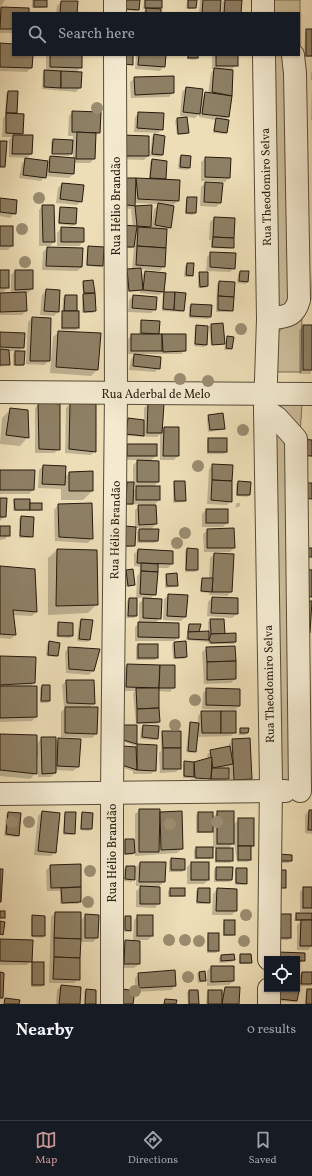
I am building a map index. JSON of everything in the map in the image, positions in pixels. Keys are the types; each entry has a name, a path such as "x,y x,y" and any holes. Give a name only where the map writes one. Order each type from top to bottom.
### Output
{"street":[{"path":"115,0 115,12"},
{"path":"263,0 263,12"},
{"name":"Rua Hélio Brandão","path":"112,1004 112,792 116,393 115,56"},
{"name":"Rua Theodomiro Selva","path":"264,56 268,319 265,402 270,791 269,956"},
{"path":"268,319 292,314 296,310 299,300 295,72 293,56"},
{"name":"Rua Aderbal de Melo","path":"0,392 116,393 265,402 312,394"},
{"path":"0,794 306,791 296,439 265,402"},
{"path":"269,992 269,1004"}],"shaded area":[{"path":"265,0 300,0 300,12 271,12"},
{"path":"266,56 286,56 289,297 285,304 279,307 273,303"},
{"path":"302,310 301,372 276,372 272,338"},
{"path":"302,403 300,436 272,404"},
{"path":"271,418 294,440 298,784 274,784"}],"building":[{"path":"34,0 47,0 47,7 34,7"},
{"path":"126,0 140,0 139,10 125,9"},
{"path":"145,0 162,0 162,8 145,8"},
{"path":"188,0 197,0 196,8 188,8"},
{"path":"203,0 221,0 220,12 202,12"},
{"path":"225,0 242,0 241,12 224,12"},
{"path":"61,1 78,1 77,12 60,12"},
{"path":"1,7 29,8 29,12 12,12 12,29 0,29"},
{"path":"146,8 161,9 161,12 146,12"},
{"path":"306,29 312,29 312,56 306,56"},
{"path":"0,43 12,44 12,56 33,56 32,68 0,67"},
{"path":"50,56 82,56 82,68 50,67"},
{"path":"124,56 133,56 133,65 124,64"},
{"path":"139,56 166,56 165,67 138,65"},
{"path":"188,56 198,56 198,58 188,58"},
{"path":"216,56 238,56 238,66 216,66"},
{"path":"214,68 233,70 232,96 212,92"},
{"path":"44,70 61,71 61,88 44,87"},
{"path":"61,71 82,72 81,88 61,88"},
{"path":"174,76 174,93 135,95 134,77"},
{"path":"186,87 203,89 200,114 183,112"},
{"path":"8,91 18,91 17,113 6,113"},
{"path":"205,92 232,96 229,117 202,114"},
{"path":"72,111 101,112 100,133 72,132"},
{"path":"138,112 164,113 163,130 137,128"},
{"path":"6,113 24,114 23,134 6,133"},
{"path":"187,117 189,133 178,134 177,118"},
{"path":"216,118 229,120 227,133 214,131"},
{"path":"77,132 96,133 95,159 76,159"},
{"path":"154,134 165,136 163,155 152,154"},
{"path":"13,135 33,135 32,154 12,154"},
{"path":"122,135 149,136 149,156 121,156"},
{"path":"53,139 73,140 72,154 52,154"},
{"path":"0,141 7,141 5,167 0,167"},
{"path":"181,155 191,156 190,168 180,167"},
{"path":"50,156 75,158 74,174 49,172"},
{"path":"205,157 231,158 230,178 205,177"},
{"path":"25,158 48,161 46,178 23,175"},
{"path":"152,159 167,161 166,179 150,178"},
{"path":"122,178 136,178 135,206 120,204"},
{"path":"136,178 180,180 179,201 138,199"},
{"path":"205,182 223,183 221,203 204,202"},
{"path":"62,183 84,185 82,202 60,199"},
{"path":"187,197 197,197 196,213 186,213"},
{"path":"0,198 17,200 16,214 0,212"},
{"path":"158,203 174,206 171,228 155,225"},
{"path":"42,205 54,205 55,242 43,242"},
{"path":"152,205 151,227 137,226 135,206"},
{"path":"60,207 77,208 76,224 59,223"},
{"path":"214,217 235,218 234,238 213,237"},
{"path":"122,225 137,226 134,247 125,247"},
{"path":"0,226 13,226 13,246 0,246"},
{"path":"61,227 84,228 84,242 61,242"},
{"path":"138,227 167,229 166,248 137,246"},
{"path":"213,237 234,238 234,248 212,247"},
{"path":"88,246 104,247 103,266 87,265"},
{"path":"137,246 166,248 165,267 136,265"},
{"path":"47,247 83,248 82,267 46,266"},
{"path":"210,252 236,253 235,269 210,267"},
{"path":"187,263 194,263 193,276 186,275"},
{"path":"141,268 143,290 129,291 127,269"},
{"path":"0,270 9,270 9,288 0,288"},
{"path":"15,270 33,270 33,289 15,290"},
{"path":"145,271 166,273 164,292 143,290"},
{"path":"240,271 249,271 248,282 239,281"},
{"path":"199,272 208,272 208,286 200,287"},
{"path":"93,280 95,293 84,293 83,281"},
{"path":"219,281 235,282 234,297 218,296"},
{"path":"46,289 60,290 59,312 44,311"},
{"path":"26,292 27,311 0,312 0,293"},
{"path":"164,292 175,292 174,310 163,309"},
{"path":"175,292 186,293 184,311 174,310"},
{"path":"95,293 96,311 84,312 83,294"},
{"path":"65,295 77,295 77,311 64,311"},
{"path":"133,295 157,297 156,310 132,308"},
{"path":"218,296 234,297 233,311 218,310"},
{"path":"191,304 212,305 211,317 190,316"},
{"path":"62,311 79,311 79,328 62,328"},
{"path":"32,317 51,318 50,361 30,361"},
{"path":"141,320 160,321 159,334 141,333"},
{"path":"223,323 225,344 212,345 211,324"},
{"path":"196,325 208,326 207,345 195,344"},
{"path":"303,325 312,325 312,370 303,370"},
{"path":"58,331 101,333 98,370 56,367"},
{"path":"0,332 25,333 24,348 0,347"},
{"path":"131,334 162,334 162,351 131,351"},
{"path":"162,334 186,334 186,351 163,352"},
{"path":"227,336 234,337 232,349 226,348"},
{"path":"0,349 9,350 10,365 0,365"},
{"path":"15,351 25,351 24,365 15,365"},
{"path":"134,354 161,357 160,369 133,366"},
{"path":"38,402 60,404 60,450 39,449"},
{"path":"70,403 96,404 96,452 69,449"},
{"path":"148,403 164,404 162,433 147,433"},
{"path":"10,408 28,410 29,438 6,435"},
{"path":"223,413 225,429 210,430 208,415"},
{"path":"128,418 144,420 144,436 126,434"},
{"path":"164,427 179,427 179,456 163,456"},
{"path":"208,438 227,438 227,452 208,452"},
{"path":"301,439 312,440 312,456 300,455"},
{"path":"127,444 157,444 157,456 127,456"},
{"path":"137,460 159,461 159,482 137,482"},
{"path":"212,464 233,465 232,481 212,480"},
{"path":"43,465 66,466 65,485 42,484"},
{"path":"0,470 35,470 34,490 0,490"},
{"path":"93,471 93,491 69,491 69,472"},
{"path":"212,480 232,481 232,502 211,500"},
{"path":"174,481 185,481 186,501 175,501"},
{"path":"238,481 251,482 250,495 237,495"},
{"path":"127,482 134,482 133,504 126,504"},
{"path":"305,483 312,483 312,499 304,498"},
{"path":"136,486 160,486 160,500 136,500"},
{"path":"0,498 7,498 6,517 0,517"},
{"path":"14,499 30,499 30,510 15,510"},
{"path":"30,503 42,503 42,510 30,510"},
{"path":"92,503 93,539 59,537 58,504"},
{"path":"138,505 156,505 157,524 139,525"},
{"path":"206,509 228,509 228,523 206,523"},
{"path":"21,516 34,517 33,537 20,536"},
{"path":"0,526 10,526 10,536 0,536"},
{"path":"125,526 136,527 135,546 125,546"},
{"path":"234,528 235,548 207,548 207,529"},
{"path":"139,529 159,529 158,541 139,541"},
{"path":"187,548 198,549 198,570 186,570"},
{"path":"303,548 312,548 312,557 302,557"},
{"path":"57,549 97,550 98,605 56,606"},
{"path":"138,549 173,551 173,564 137,563"},
{"path":"214,553 234,554 232,592 212,592"},
{"path":"141,563 158,564 158,572 141,571"},
{"path":"0,566 35,569 37,612 13,610 16,635 0,634"},
{"path":"133,569 135,585 128,586 126,570"},
{"path":"304,569 312,570 312,597 303,596"},
{"path":"141,571 158,572 156,595 140,594"},
{"path":"177,573 178,586 167,586 166,574"},
{"path":"202,578 213,578 212,592 201,591"},
{"path":"168,594 188,595 186,617 167,616"},
{"path":"212,597 238,598 238,614 211,613"},
{"path":"129,598 137,598 137,616 128,616"},
{"path":"143,598 162,599 161,619 143,618"},
{"path":"304,601 312,601 310,633 302,633"},
{"path":"81,619 93,620 90,640 79,639"},
{"path":"210,619 224,619 225,634 211,634"},
{"path":"58,622 73,623 73,636 58,636"},
{"path":"138,622 179,623 179,638 138,637"},
{"path":"189,624 201,624 199,632 188,632"},
{"path":"209,631 209,640 188,639 188,632"},
{"path":"236,633 236,642 211,643 209,640 211,634"},
{"path":"49,641 60,643 58,656 48,655"},
{"path":"186,641 187,657 175,658 174,642"},
{"path":"138,644 158,644 158,658 138,658"},
{"path":"235,646 236,661 207,662 206,647"},
{"path":"68,647 100,649 94,671 69,669"},
{"path":"0,656 36,657 35,683 0,685"},
{"path":"236,661 236,679 207,680 207,662"},
{"path":"127,664 160,665 159,688 126,687"},
{"path":"160,665 175,665 175,688 159,688"},
{"path":"66,680 94,680 95,704 67,703"},
{"path":"42,685 50,685 50,701 41,701"},
{"path":"0,686 37,686 37,717 0,718"},
{"path":"136,688 159,688 159,708 137,709"},
{"path":"206,688 240,689 240,706 206,705"},
{"path":"65,707 98,707 97,734 65,733"},
{"path":"159,708 160,722 137,723 137,709"},
{"path":"201,711 221,711 221,733 202,733"},
{"path":"221,711 236,711 236,733 221,733"},
{"path":"190,722 199,723 196,752 188,751"},
{"path":"123,725 137,725 137,744 123,740"},
{"path":"143,725 159,726 158,739 142,737"},
{"path":"240,728 249,728 248,733 240,733"},
{"path":"162,731 181,731 181,748 163,748"},
{"path":"0,734 37,735 37,774 0,770"},
{"path":"41,737 56,737 56,773 42,774"},
{"path":"58,738 81,739 79,767 57,766"},
{"path":"250,738 252,779 234,780 232,739"},
{"path":"137,744 157,745 156,771 137,770"},
{"path":"123,746 136,747 137,770 122,765"},
{"path":"230,746 233,764 213,768 210,750"},
{"path":"163,748 181,748 181,769 163,769"},
{"path":"212,757 211,779 195,778 194,762"},
{"path":"184,761 194,762 194,777 184,776"},
{"path":"212,768 229,768 229,779 211,779"},
{"path":"139,809 160,809 159,852 139,852"},
{"path":"309,810 312,810 312,830 308,830"},
{"path":"42,811 60,813 56,853 38,851"},
{"path":"182,811 183,849 161,850 160,812"},
{"path":"217,811 234,811 234,844 217,844"},
{"path":"8,812 21,813 19,836 6,834"},
{"path":"65,812 76,812 75,834 64,833"},
{"path":"82,812 93,813 92,829 81,829"},
{"path":"198,812 213,812 213,832 198,832"},
{"path":"238,818 254,818 254,846 238,846"},
{"path":"125,839 134,839 135,853 125,854"},
{"path":"238,846 251,846 251,860 238,860"},
{"path":"196,847 213,847 213,858 196,858"},
{"path":"216,848 233,848 233,861 216,861"},
{"path":"279,854 292,855 292,861 279,861"},
{"path":"171,858 185,859 185,870 171,870"},
{"path":"140,862 166,862 165,882 139,882"},
{"path":"191,862 209,862 209,880 191,880"},
{"path":"81,864 81,887 51,888 50,865"},
{"path":"126,866 135,866 135,880 125,879"},
{"path":"216,867 233,867 232,880 216,880"},
{"path":"236,868 247,868 247,884 236,883"},
{"path":"0,869 3,869 1,902 0,902"},
{"path":"279,870 286,870 286,888 278,888"},
{"path":"140,886 160,887 160,904 140,904"},
{"path":"81,887 81,902 62,903 61,888"},
{"path":"303,887 312,887 312,908 303,908"},
{"path":"170,888 185,888 185,896 170,896"},
{"path":"198,888 210,888 210,903 197,902"},
{"path":"217,888 237,889 237,911 216,911"},
{"path":"0,911 5,911 5,918 0,918"},
{"path":"55,912 81,912 81,939 54,938"},
{"path":"296,913 312,913 312,920 296,920"},
{"path":"85,914 99,915 98,938 85,938"},
{"path":"279,914 291,914 291,938 279,938"},
{"path":"32,915 45,916 45,936 32,936"},
{"path":"137,915 153,915 153,936 137,936"},
{"path":"125,916 131,916 131,931 125,930"},
{"path":"224,920 235,920 235,935 224,935"},
{"path":"301,920 312,920 312,946 300,946"},
{"path":"0,921 5,922 3,935 0,934"},
{"path":"208,933 219,933 219,951 208,951"},
{"path":"54,938 81,939 80,958 54,957"},
{"path":"0,939 33,940 32,962 0,961"},
{"path":"125,940 140,941 140,964 124,964"},
{"path":"278,952 305,953 305,961 300,961 300,956 278,956"},
{"path":"234,954 235,960 221,961 221,955"},
{"path":"240,954 251,954 252,963 240,963"},
{"path":"54,957 80,958 80,980 53,979"},
{"path":"32,962 44,962 44,985 32,985"},
{"path":"211,966 234,966 234,981 211,982"},
{"path":"175,970 176,986 139,988 138,973"},
{"path":"205,971 206,981 200,981 199,972"},
{"path":"0,972 4,973 3,998 0,998"},
{"path":"302,972 312,972 312,984 301,984"},
{"path":"61,985 81,987 80,1004 59,1004"},
{"path":"225,987 240,987 239,1004 222,1004"},
{"path":"86,989 96,990 96,1004 85,1004"},
{"path":"123,989 135,991 133,1004 121,1004"},
{"path":"307,989 312,989 312,1004 306,1004"},
{"path":"189,990 198,990 199,1004 189,1004"},
{"path":"208,990 222,990 222,1004 208,1004"},
{"path":"280,992 299,992 297,1001 280,999"},
{"path":"5,998 20,1000 19,1004 4,1004"},
{"path":"165,999 177,1000 176,1004 164,1004"}]}
